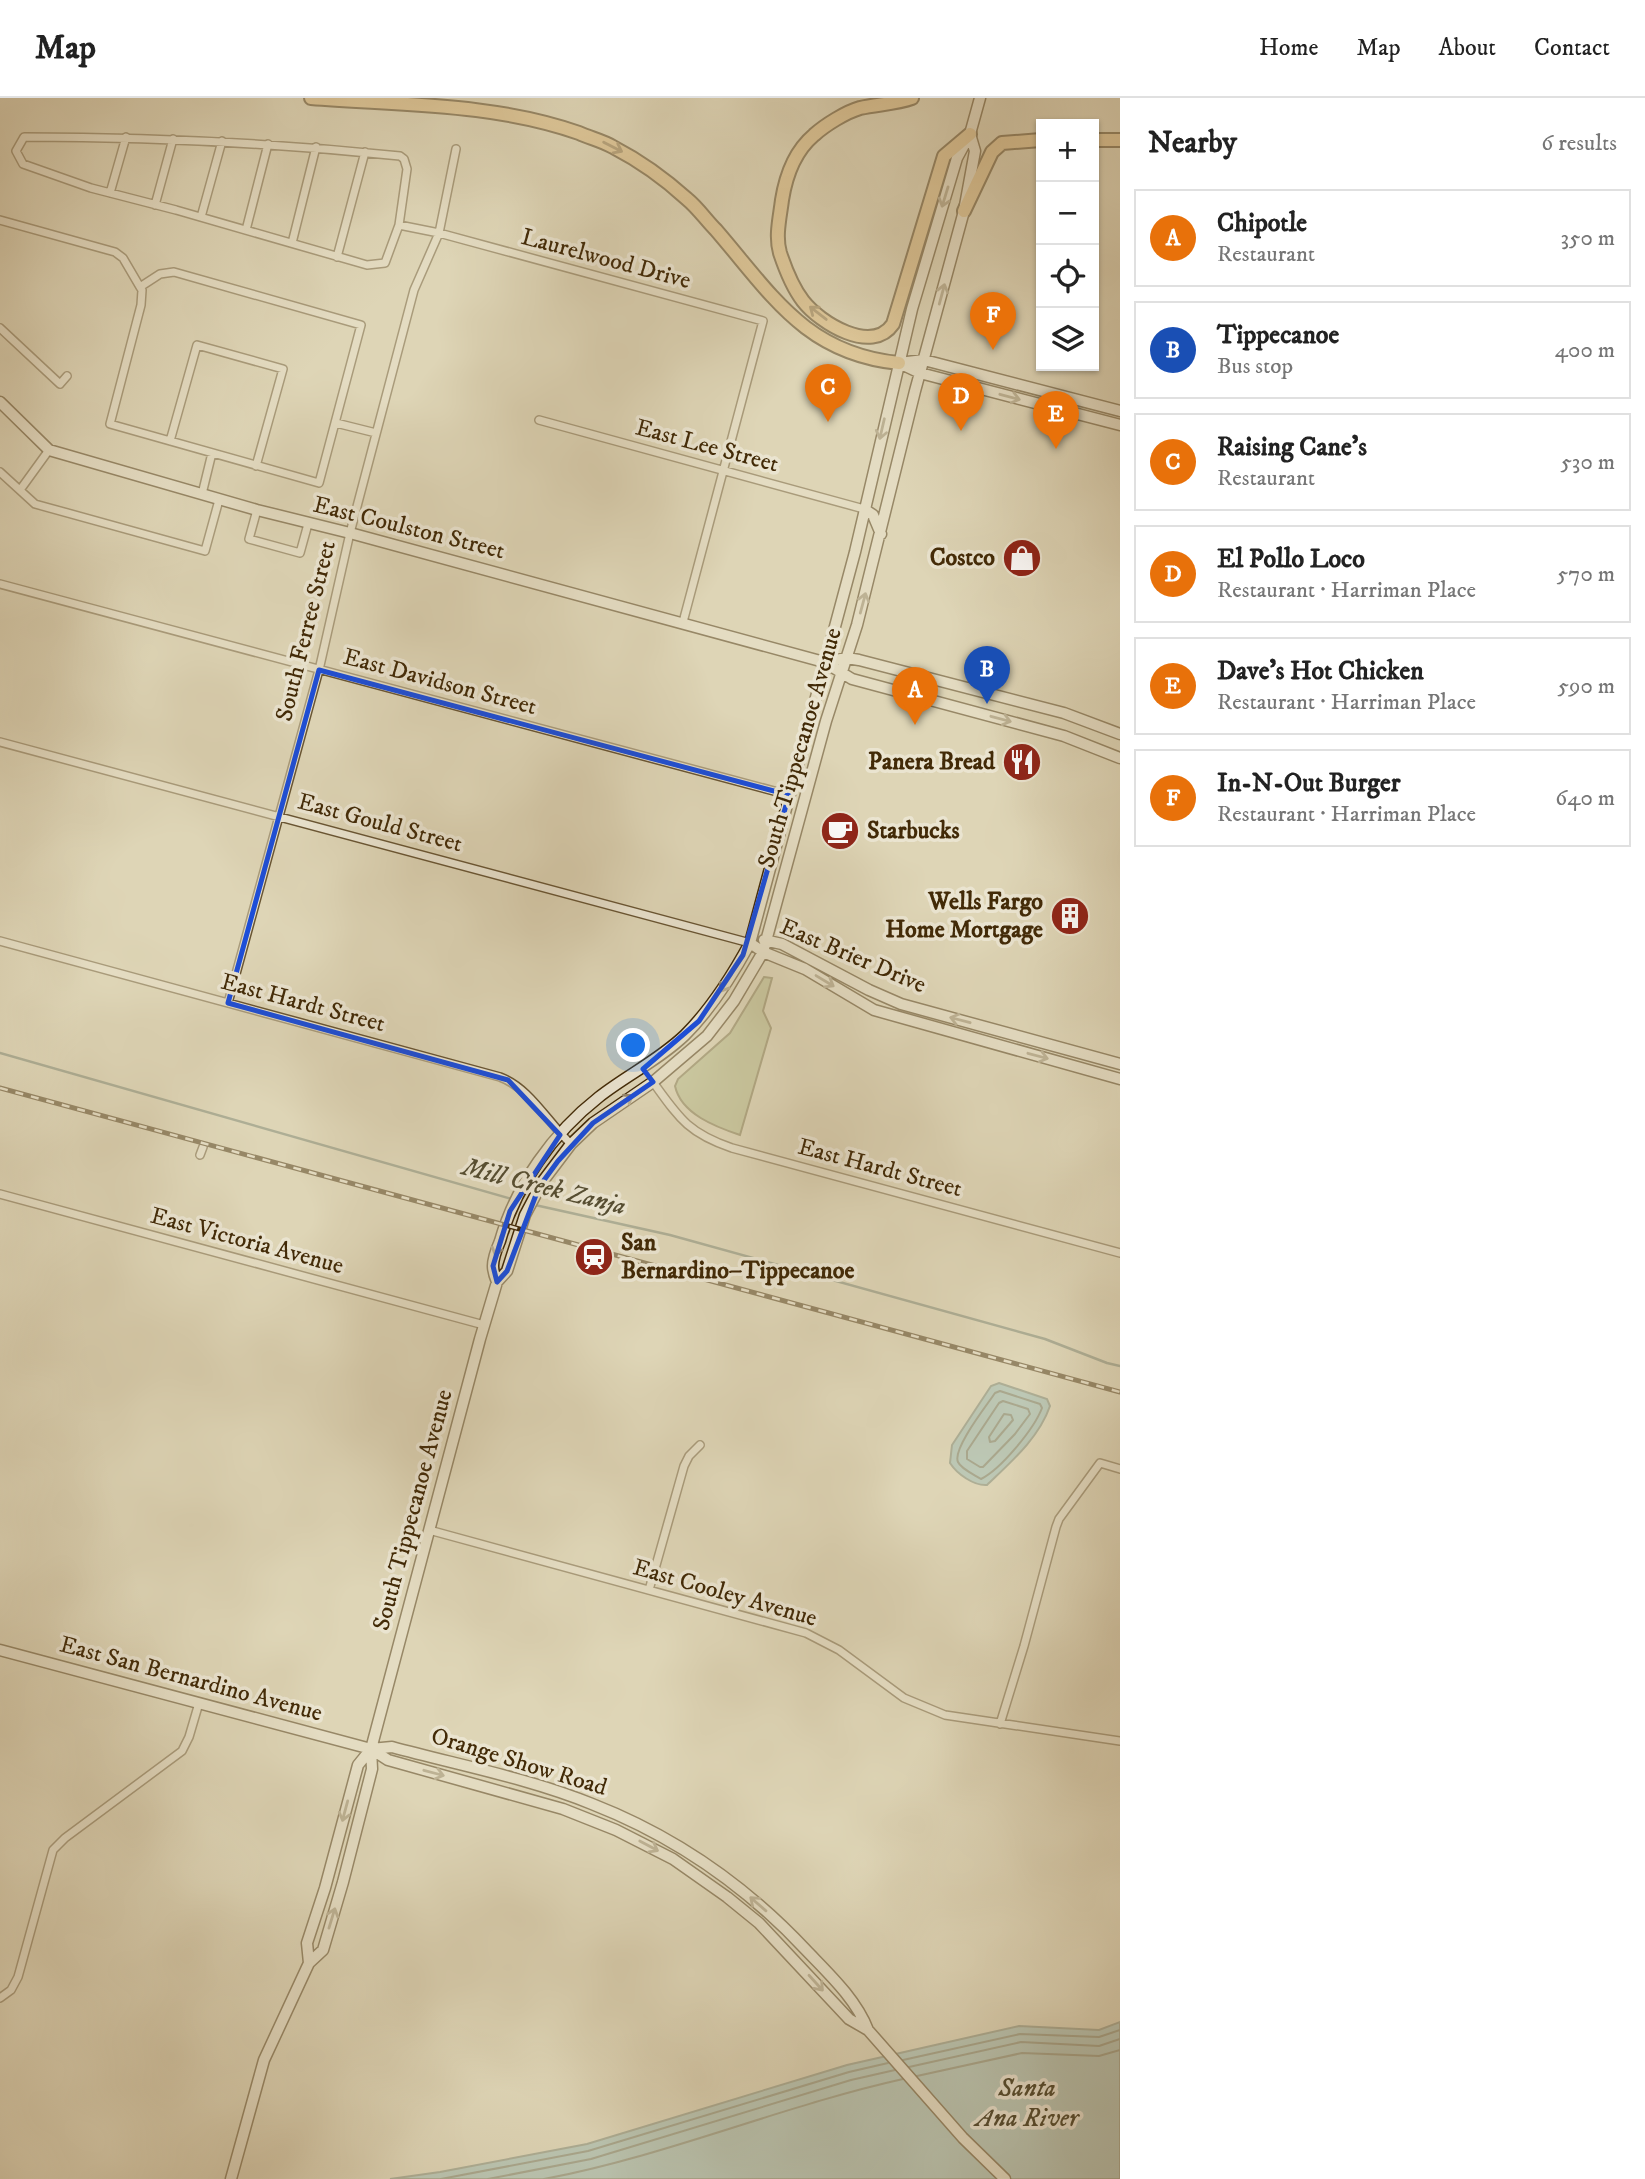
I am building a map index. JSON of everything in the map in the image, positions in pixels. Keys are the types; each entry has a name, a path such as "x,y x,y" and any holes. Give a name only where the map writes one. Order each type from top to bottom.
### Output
{"highway":[{"path":"311,98 503,112 555,125 611,145 646,166 688,199 789,312 813,334 835,347 857,355 899,363"},
{"path":"912,98 857,109 815,134 797,152 785,186 778,229 779,250 803,302 839,329 867,338 880,336 893,324 944,156 970,134"},
{"path":"964,211 992,152 1002,143 1036,140"},
{"path":"1099,140 1120,140"}],"main road":[{"name":"South Tippecanoe Avenue","path":"497,1282 493,1266 510,1211 522,1188 560,1134 600,1097 672,1047 698,1021 728,980 750,943 864,509 924,265 957,158 970,134 981,98"},
{"name":"South Tippecanoe Avenue","path":"231,2179 257,2078 309,1963 323,1950 372,1769 371,1749 484,1325 497,1282 507,1271 525,1215 539,1187 571,1144 616,1106 681,1060 720,1020 763,952 768,939 826,721 847,658 881,535 920,373 964,211 975,151 970,134"},
{"path":"899,363 924,360 1120,411"},
{"path":"899,363 920,373 1120,425"},
{"name":"East Coulston Street","path":"0,402 49,450 219,500 683,622 824,662"},
{"path":"864,509 873,515 881,535"},
{"path":"824,662 847,658 1064,713 1120,734"},
{"path":"824,662 852,680 1064,736 1120,758"},
{"name":"East Brier Drive","path":"750,943 768,939 901,1004 1120,1064"},
{"name":"East Brier Drive","path":"750,943 763,952 805,969 874,1010 1120,1079"},
{"path":"643,1069 653,1082"},
{"name":"East San Bernardino Avenue","path":"0,1650 371,1749"},
{"name":"Orange Show Road","path":"371,1749 396,1748 541,1787 610,1811 650,1830 734,1884 779,1923 860,2011 868,2030"},
{"name":"South Tippecanoe Avenue","path":"309,1963 307,1943 358,1765 371,1749"},
{"name":"Orange Show Road","path":"371,1749 388,1760 553,1806 616,1829 673,1859 702,1878 769,1934 849,2019 868,2030"},
{"path":"769,1934 779,1923"},
{"path":"868,2030 970,2145 1005,2179"}],"street":[{"path":"24,137 173,139 268,144 400,156 407,169 399,225 385,263 367,265 110,193 23,164 16,151 24,137"},
{"path":"110,193 126,137"},
{"path":"155,205 173,139"},
{"path":"201,217 222,141"},
{"path":"247,230 268,144"},
{"path":"292,243 316,148"},
{"name":"South Ferree Street","path":"228,1003 319,670 350,533 414,290 439,233 456,149"},
{"path":"337,257 365,152"},
{"path":"0,220 115,252 123,258 140,287 142,290 141,305 110,424 319,483 362,325 174,272 160,274 140,287"},
{"name":"Laurelwood Drive","path":"399,225 439,233 763,321 723,471"},
{"path":"0,328 60,384 67,376"},
{"path":"170,442 197,345 283,369 256,466"},
{"name":"East Lee Street","path":"539,420 864,509"},
{"path":"335,423 376,433"},
{"path":"20,490 49,450"},
{"path":"202,494 212,453"},
{"path":"683,622 723,471"},
{"path":"0,472 36,503 51,509 205,551 219,500"},
{"path":"257,510 249,539 262,543 300,553 308,524"},
{"name":"East Davidson Street","path":"0,584 789,795"},
{"name":"East Gould Street","path":"0,742 750,943"},
{"name":"East Hardt Street","path":"0,941 508,1080 523,1091 571,1144"},
{"name":"East Hardt Street","path":"653,1082 675,1113 690,1128 710,1140 1120,1253"},
{"name":"East Victoria Avenue","path":"0,1194 484,1325"},
{"path":"649,1590 684,1465 700,1445"},
{"path":"1000,1724 1059,1519 1100,1463 1120,1469"},
{"name":"East Cooley Avenue","path":"429,1530 806,1633 839,1650 888,1688 922,1707 965,1720 1120,1741"},
{"path":"0,1998 11,1990 18,1977 53,1850 65,1838 175,1758 187,1742 199,1703"}],"highlighted area":[{"path":"319,670 789,795 743,955 699,1021 643,1069 653,1082 593,1123 558,1161 539,1187 507,1271 497,1282 493,1266 510,1211 560,1135 508,1080 228,1003"}],"green space":[{"path":"764,977 772,978 763,1011 771,1028 740,1135 710,1123 692,1112 684,1104 675,1086 678,1079 730,1033"}],"water":[{"path":"999,1383 1047,1399 1050,1406 1039,1429 1023,1449 987,1485 982,1485 961,1475 950,1463 952,1445 991,1386"},
{"name":"Santa Ana River","path":"1120,2022 1120,2179 390,2179 587,2144 847,2065 1019,2026 1099,2030"}],"waterway":[{"name":"Mill Creek Zanja","path":"0,1053 512,1199"},
{"name":"Mill Creek Zanja","path":"535,1205 670,1235 1045,1339 1120,1366"}],"railway":[{"path":"0,1088 1120,1392"}],"place":[{"name":"In-N-Out Burger","path":"993,350"},
{"name":"Raising Cane's","path":"828,422"},
{"name":"El Pollo Loco","path":"961,431"},
{"name":"Dave's Hot Chicken","path":"1056,449"},
{"name":"Costco","path":"1022,558"},
{"name":"Tippecanoe","path":"987,704"},
{"name":"Chipotle","path":"915,725"},
{"name":"Panera Bread","path":"1022,762"},
{"name":"Starbucks","path":"840,831"},
{"name":"Wells Fargo Home Mortgage","path":"1070,916"},
{"name":"San Bernardino–Tippecanoe","path":"594,1257"}]}
